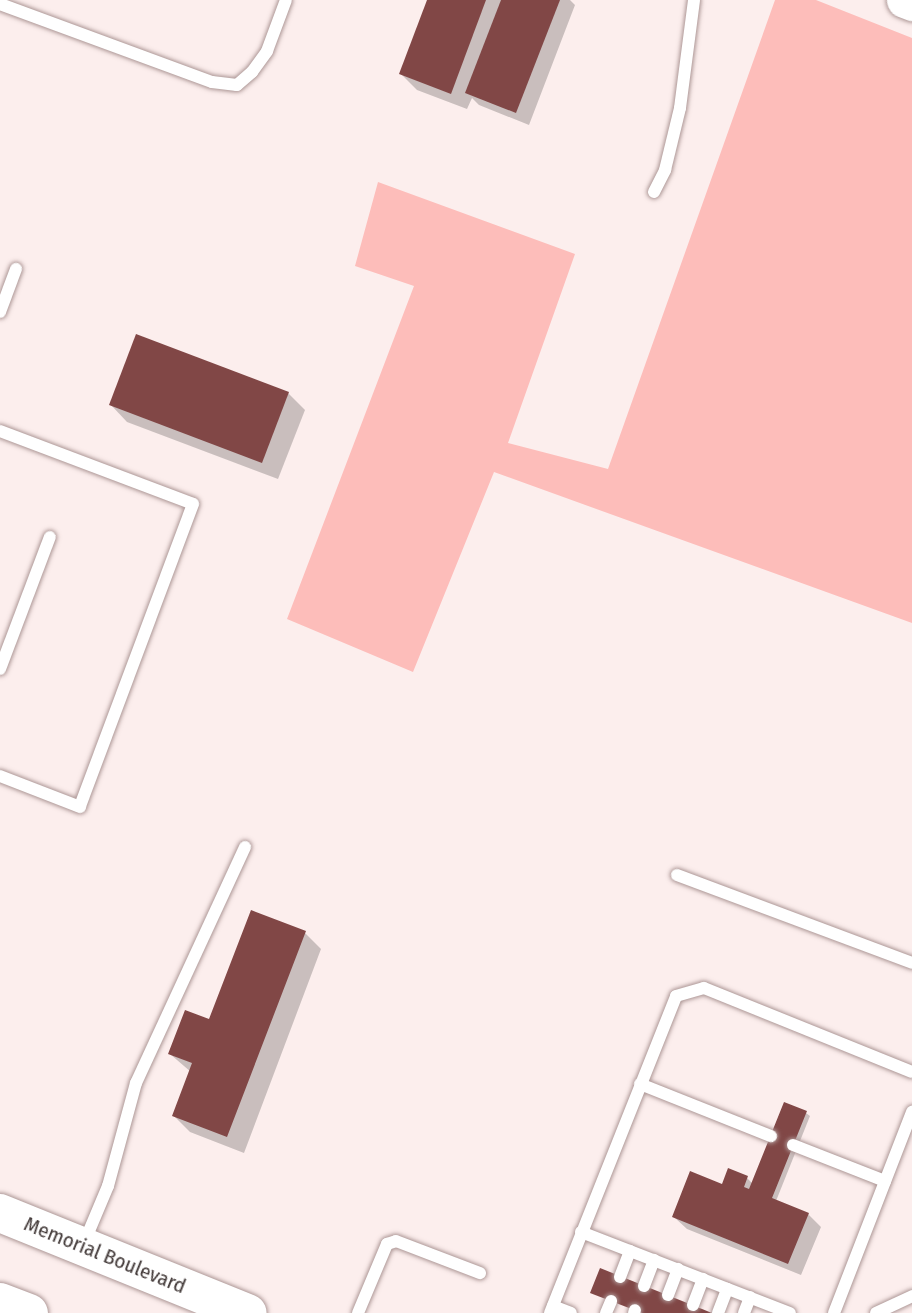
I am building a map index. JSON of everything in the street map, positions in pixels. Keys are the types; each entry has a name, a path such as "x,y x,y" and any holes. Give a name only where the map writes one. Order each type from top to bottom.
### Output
{"main road":[{"name":"Memorial Boulevard","path":"0,1213 248,1313"},
{"path":"0,1301 29,1313"}],"street":[{"path":"904,0 912,3"}],"lane":[{"path":"0,4 212,82 237,85 252,72 267,51 286,0"},
{"path":"654,191 665,170 680,108 694,0"},
{"path":"0,312 16,269"},
{"path":"0,431 193,504 80,807 0,776"},
{"path":"0,669 50,537"},
{"path":"83,1246 108,1185 136,1083 245,847"},
{"path":"677,874 912,963"},
{"path":"570,1313 552,1310 676,996 704,988 912,1072"},
{"path":"640,1084 771,1136"},
{"path":"834,1313 912,1112"},
{"path":"793,1145 885,1181"},
{"path":"581,1232 750,1297 776,1310 790,1313"},
{"path":"358,1313 387,1244 396,1241 480,1273"},
{"path":"621,1277 631,1251"},
{"path":"644,1286 654,1260"},
{"path":"668,1295 678,1269"},
{"path":"693,1305 703,1279"},
{"path":"718,1313 727,1289"},
{"path":"876,1313 912,1296"},
{"path":"744,1313 750,1297"}],"shaded area":[{"path":"775,0 816,0 912,38 912,623 494,472 413,672 287,619 414,286 355,266 378,182 575,254 508,443 608,469"}],"building":[{"path":"427,0 486,0 451,94 399,74"},
{"path":"501,0 560,0 516,113 465,93"},
{"path":"136,334 289,392 262,463 109,405"},
{"path":"251,910 306,931 227,1137 172,1116 192,1063 168,1054 185,1010 209,1019"},
{"path":"784,1102 807,1111 772,1198 809,1213 788,1264 672,1217 690,1171 722,1184 728,1168 748,1176 744,1187 749,1189"},
{"path":"600,1268 712,1313 642,1313 590,1293"}]}
